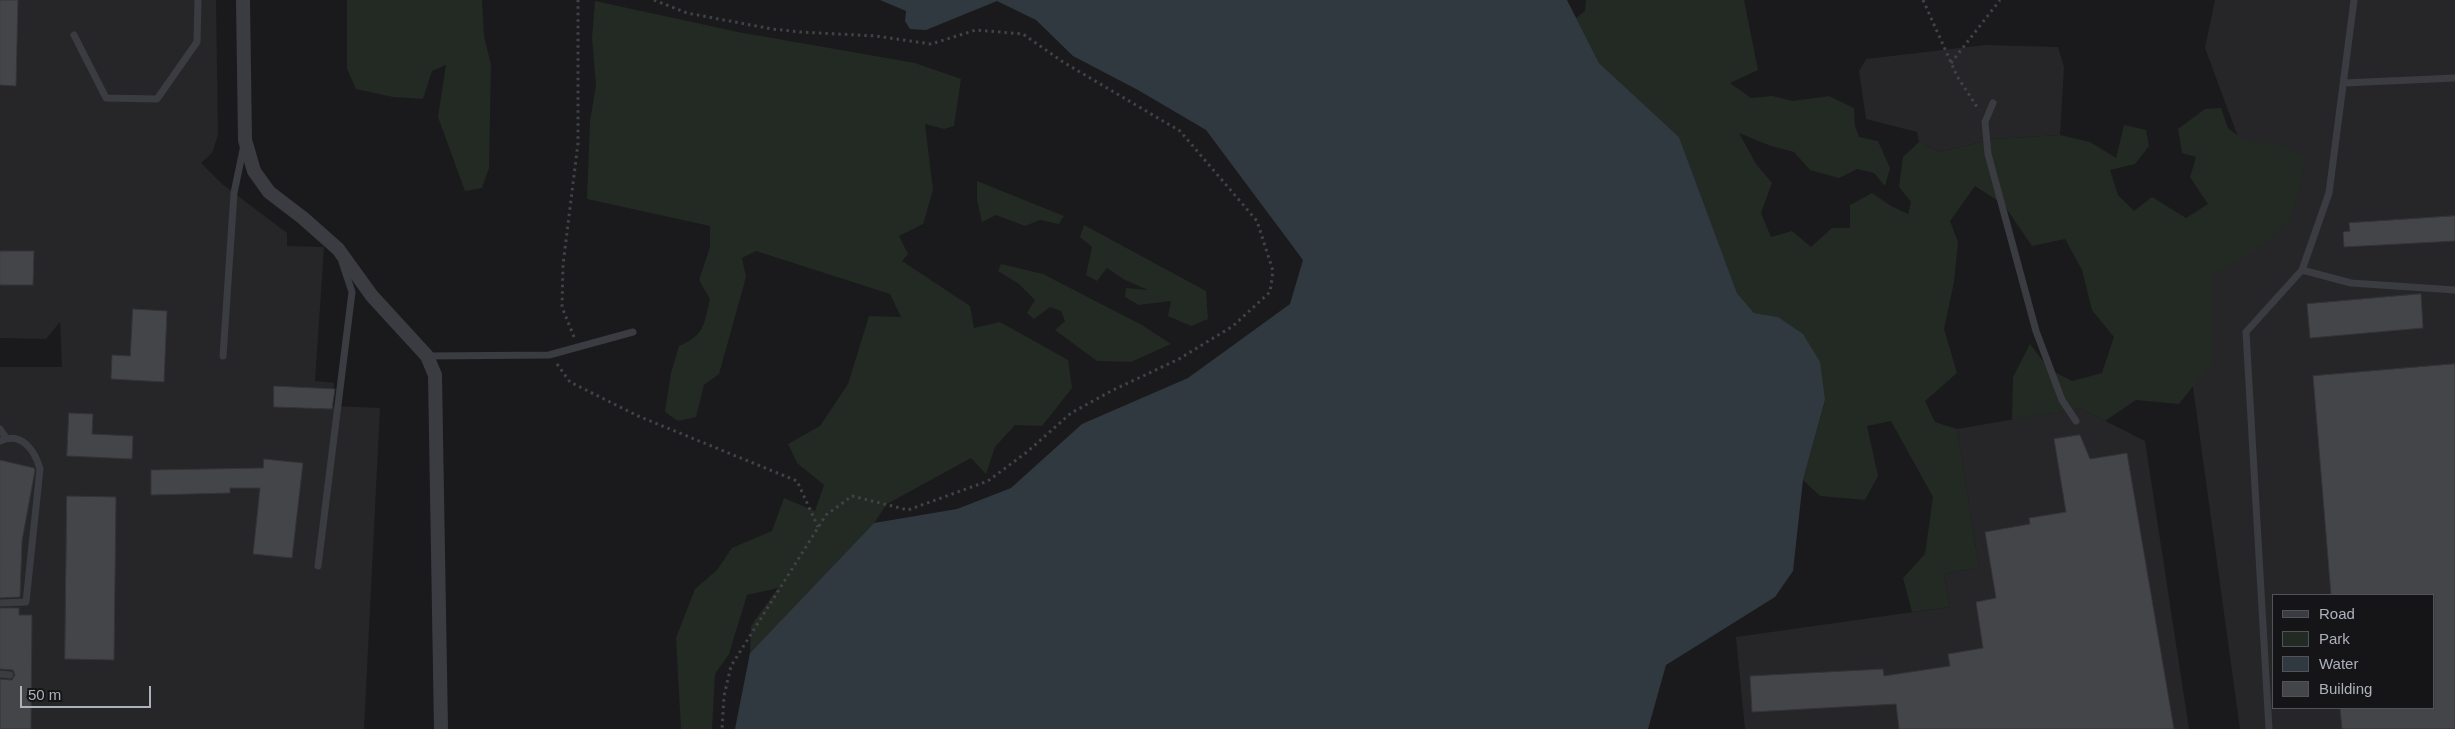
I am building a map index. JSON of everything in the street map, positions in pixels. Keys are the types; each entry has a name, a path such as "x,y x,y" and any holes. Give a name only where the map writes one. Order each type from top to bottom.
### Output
{"street":[{"path":"243,0 245,140 254,171 269,192 303,218 338,249 372,296 427,356 436,375 441,729"}],"lane":[{"path":"74,35 106,98 157,99 197,42 198,0"},
{"path":"2269,729 2246,332 2302,270 2329,193 2354,0"},
{"path":"2344,82 2455,78"},
{"path":"1993,103 1986,121 1988,154 2036,331 2062,400 2076,421"},
{"path":"223,356 234,193 245,140"},
{"path":"318,566 352,292 338,249"},
{"path":"2302,270 2351,283 2455,290"},
{"path":"427,356 549,355 633,332"},
{"path":"0,429 3,440 23,441 36,456 40,469 26,602 0,604"},
{"path":"0,674 10,675"}],"path":[{"path":"578,0 578,143 563,265 562,307 578,347"},
{"path":"654,0 687,13 772,29 800,32 876,36 931,44 976,30 1023,34 1079,72 1180,131 1257,221 1273,271 1270,292 1233,326 1179,359 1113,390 1071,413 1027,452 988,481 908,510 852,496 826,515 731,666 724,696 722,729"},
{"path":"1924,0 1957,76 1986,121"},
{"path":"1951,63 2000,0"},
{"path":"549,355 570,382 638,416 797,480 818,528"}],"shaded area":[{"path":"0,0 216,0 218,135 212,153 201,163 222,184 287,233 287,246 324,247 315,381 334,383 333,406 380,408 364,729 0,729 0,367 62,367 60,322 46,339 0,338"},
{"path":"2215,0 2455,0 2455,729 2240,729 2174,249 2255,183 2205,48"},
{"path":"1985,45 2058,47 2064,67 2060,135 1993,139 1939,152 1919,142 1917,132 1866,119 1859,71 1866,59"},
{"path":"2080,408 2145,441 2189,729 1745,729 1736,637 1949,607 1944,574 1979,567 1957,429"}],"green space":[{"path":"347,0 482,0 484,36 491,65 489,168 482,188 465,191 438,117 446,65 432,71 423,99 393,97 356,89 347,69"},
{"path":"1586,0 1744,0 1758,70 1730,83 1751,98 1772,96 1793,101 1829,96 1854,108 1855,126 1859,137 1878,141 1890,168 1885,186 1874,173 1857,169 1839,178 1810,170 1794,152 1771,146 1739,133 1756,164 1772,183 1761,213 1771,237 1792,231 1811,247 1832,228 1850,228 1850,205 1872,193 1891,206 1908,214 1911,202 1899,187 1903,157 1919,142 1939,152 1993,139 2060,135 2090,142 2116,158 2124,125 2146,130 2149,146 2135,164 2110,170 2118,195 2134,211 2152,197 2186,218 2208,204 2190,177 2196,157 2182,153 2178,129 2205,109 2221,108 2228,128 2246,142 2280,143 2306,159 2291,219 2267,243 2212,276 2213,361 2179,404 2136,400 2105,421 2080,408 2012,420 2013,377 2030,344 2049,369 2072,381 2102,373 2114,337 2092,310 2082,270 2065,239 2032,246 2004,205 1975,186 1950,221 1958,242 1954,282 1944,329 1957,373 1925,401 1935,422 1957,429 1979,567 1944,574 1949,607 1912,612 1903,578 1925,554 1933,497 1891,421 1867,426 1878,476 1865,500 1820,496 1803,480 1825,401 1778,317 1754,313 1737,293 1679,137 1599,63 1576,18 1585,11"},
{"path":"595,1 738,32 915,63 961,79 954,126 944,129 925,124 933,190 923,224 899,236 908,254 902,261 970,306 974,328 1000,322 1068,360 1072,388 1042,426 1015,425 995,447 986,474 971,458 887,504 874,523 750,653 751,626 778,588 747,595 729,654 715,674 712,729 681,729 676,638 695,589 717,570 732,548 772,531 784,498 815,511 824,485 797,463 788,444 820,426 848,384 869,316 901,317 890,294 756,251 742,258 746,277 719,374 704,385 696,417 678,421 665,412 671,373 679,346 688,342 699,333 710,299 699,280 710,247 710,226 587,199 590,121 596,85 592,38"},
{"path":"977,181 1064,216 1059,224 1040,220 1025,226 996,215 982,222 977,200"},
{"path":"1084,225 1206,291 1208,319 1191,326 1168,316 1171,301 1139,305 1125,297 1126,288 1148,290 1125,280 1107,268 1097,281 1086,275 1092,247 1080,237"},
{"path":"1001,264 1043,274 1142,325 1171,344 1131,362 1097,361 1055,330 1065,321 1061,311 1050,307 1034,319 1027,313 1035,300 1019,284 998,271"}],"water":[{"path":"880,0 1567,0 1599,63 1679,137 1737,293 1754,313 1778,317 1803,334 1820,362 1825,400 1803,480 1793,571 1775,597 1666,665 1648,729 735,729 750,653 874,523 957,509 1011,488 1082,424 1188,378 1290,304 1303,260 1206,130 1138,90 1073,56 1036,20 997,1 926,30 910,29 905,21 906,11"}],"building":[{"path":"0,0 18,0 16,86 0,85"},
{"path":"2455,216 2455,241 2344,247 2343,232 2350,231 2349,223"},
{"path":"0,251 34,251 33,285 0,285"},
{"path":"2421,294 2423,328 2310,338 2307,304"},
{"path":"133,309 167,311 164,382 111,379 112,355 130,356"},
{"path":"2455,364 2455,729 2342,729 2340,709 2435,709 2435,594 2331,594 2313,376"},
{"path":"274,386 335,389 332,409 274,407"},
{"path":"69,413 93,414 92,434 133,436 132,459 67,456"},
{"path":"2080,435 2090,459 2127,453 2174,729 1899,729 1896,704 1752,712 1750,676 1883,669 1884,676 1950,666 1948,654 1983,648 1976,602 1996,598 1985,532 2030,524 2029,518 2066,512 2054,439"},
{"path":"264,459 303,463 292,558 253,554 260,488 230,488 230,493 151,495 151,470 263,468"},
{"path":"0,460 34,468 35,470 22,541 20,597 0,598"},
{"path":"67,496 116,497 114,660 65,659"},
{"path":"0,608 19,608 19,615 32,615 31,729 0,729 0,679 12,680 15,675 13,670 0,669"}]}
